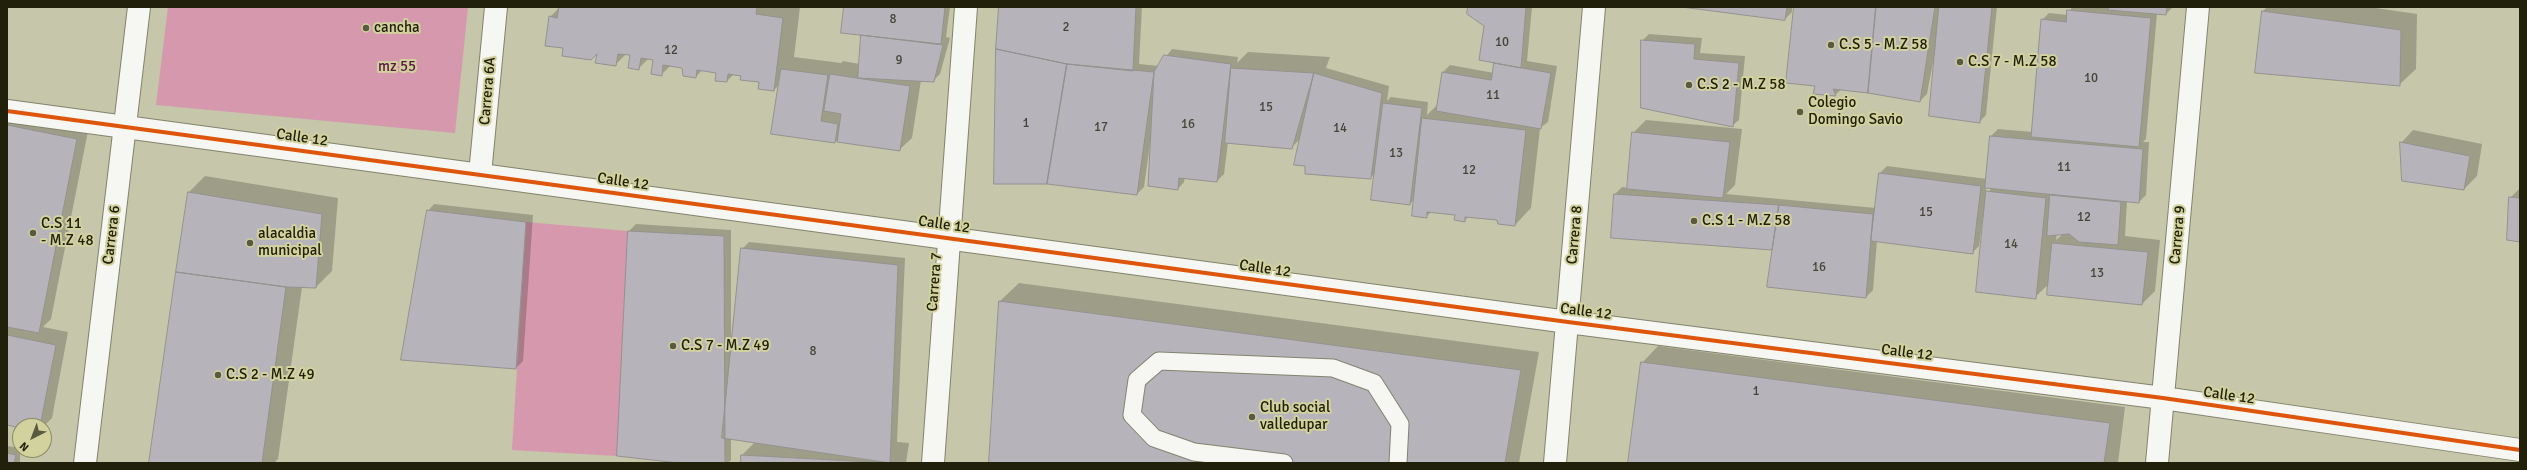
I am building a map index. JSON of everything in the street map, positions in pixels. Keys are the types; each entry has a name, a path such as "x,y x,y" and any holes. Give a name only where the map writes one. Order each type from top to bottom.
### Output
{"street":[{"name":"Carrera 6","path":"85,463 139,7"},
{"name":"Carrera 6A","path":"480,174 496,7"},
{"name":"Carrera 7","path":"933,463 966,7"},
{"name":"Carrera 8","path":"1554,463 1568,322 1594,7"},
{"name":"Carrera 9","path":"2157,463 2198,7"},
{"name":"Calle 12","path":"7,111 1568,322 2163,398 2520,450"}],"lane":[{"path":"1284,463 1194,452 1154,438 1132,415 1137,380 1159,361 1333,368 1374,383 1400,424 1398,463"}],"green space":[{"name":"mz 55","path":"168,7 468,7 455,133 156,105"},
{"path":"526,222 628,231 617,456 512,450"}],"building":[{"path":"559,7 757,7 756,14 783,18 774,91 758,89 759,82 740,80 741,76 728,74 727,82 715,81 716,73 697,70 696,78 683,76 682,68 663,65 662,76 651,74 653,60 641,58 639,70 628,68 630,55 618,54 616,66 595,63 597,54 591,60 562,56 563,48 545,46 549,16 557,18"},
{"path":"844,7 945,7 941,44 841,33"},
{"path":"999,7 1136,7 1133,71 1067,64 996,49"},
{"path":"1468,7 1526,7 1521,68 1479,60 1484,26 1467,14"},
{"path":"1682,7 1787,7 1785,20"},
{"name":"C.S 5 - M.Z 58","path":"1794,7 1876,7 1868,93 1833,89 1836,96 1813,94 1815,86 1786,83"},
{"path":"1876,7 1935,7 1920,102 1868,93"},
{"name":"C.S 7 - M.Z 58","path":"1939,7 1992,7 1980,123 1929,116"},
{"path":"2109,7 2167,7 2166,15 2108,10"},
{"path":"2067,10 2151,18 2139,147 2031,137 2041,19 2066,22"},
{"path":"2262,11 2401,30 2400,86 2255,73"},
{"path":"861,35 943,45 934,82 858,78"},
{"name":"C.S 2 - M.Z 58","path":"1641,40 1695,44 1694,59 1739,63 1733,127 1641,108"},
{"path":"996,49 1067,64 1047,184 994,184"},
{"path":"1164,55 1231,64 1217,182 1179,178 1178,190 1148,186 1154,72"},
{"path":"1494,63 1551,73 1541,129 1436,111 1442,72 1491,80"},
{"path":"1067,64 1154,72 1137,195 1047,184"},
{"path":"1231,68 1314,73 1292,149 1225,143"},
{"path":"781,69 828,75 821,121 838,124 835,143 771,134"},
{"path":"1314,73 1382,93 1371,179 1305,174 1305,166 1294,165"},
{"path":"830,74 910,86 900,151 837,142 841,114 824,111"},
{"path":"1383,103 1422,108 1410,205 1371,200"},
{"path":"1422,118 1526,130 1515,226 1498,224 1497,220 1465,217 1465,222 1454,220 1455,215 1427,212 1427,218 1412,216"},
{"name":"C.S 11 - M.Z 48","path":"7,125 77,139 39,333 7,327"},
{"path":"1632,132 1730,142 1723,198 1627,189"},
{"path":"1990,136 2143,149 2139,203 1985,188"},
{"path":"2400,142 2470,156 2464,190 2402,181"},
{"path":"1879,173 1981,186 1973,254 1871,241"},
{"path":"1986,191 2046,198 2036,299 1976,292"},
{"name":"alacaldia municipal","path":"188,192 322,214 316,288 286,287 176,272"},
{"name":"C.S 1 - M.Z 58","path":"1614,194 1779,205 1772,250 1611,238"},
{"path":"2050,195 2121,202 2118,245 2079,242 2069,234 2047,236"},
{"path":"2509,197 2520,198 2520,242 2507,240"},
{"path":"1779,205 1873,214 1866,298 1767,287"},
{"path":"427,210 526,222 516,369 401,360"},
{"name":"C.S 7 - M.Z 49","path":"628,231 724,236 725,463 679,463 617,456"},
{"path":"2052,243 2148,252 2142,305 2047,295"},
{"path":"741,248 898,265 890,463 722,438"},
{"name":"C.S 2 - M.Z 49","path":"176,272 286,287 262,463 149,463"},
{"name":"Club social valledupar","path":"999,301 1521,370 1505,463 989,463"},
{"path":"7,335 56,345 42,418 12,418 12,426 7,425"},
{"path":"1641,362 2110,423 2104,463 1628,463"},
{"path":"7,453 12,454 12,458 15,458 14,463 7,463"},
{"path":"741,455 890,463 741,463"}],"cycle path":[{"path":"7,111 1568,322 2163,398 2520,450"}],"place":[{"name":"cancha","path":"366,28"},
{"name":"C.S 5 - M.Z 58","path":"1831,45"},
{"name":"C.S 7 - M.Z 58","path":"1960,62"},
{"name":"C.S 2 - M.Z 58","path":"1689,85"},
{"name":"Colegio Domingo Savio","path":"1800,112"},
{"name":"C.S 1 - M.Z 58","path":"1694,221"},
{"name":"C.S 11 - M.Z 48","path":"33,233"},
{"name":"alacaldia municipal","path":"250,243"},
{"name":"C.S 7 - M.Z 49","path":"673,346"},
{"name":"C.S 2 - M.Z 49","path":"218,375"},
{"name":"Club social valledupar","path":"1252,417"}]}
